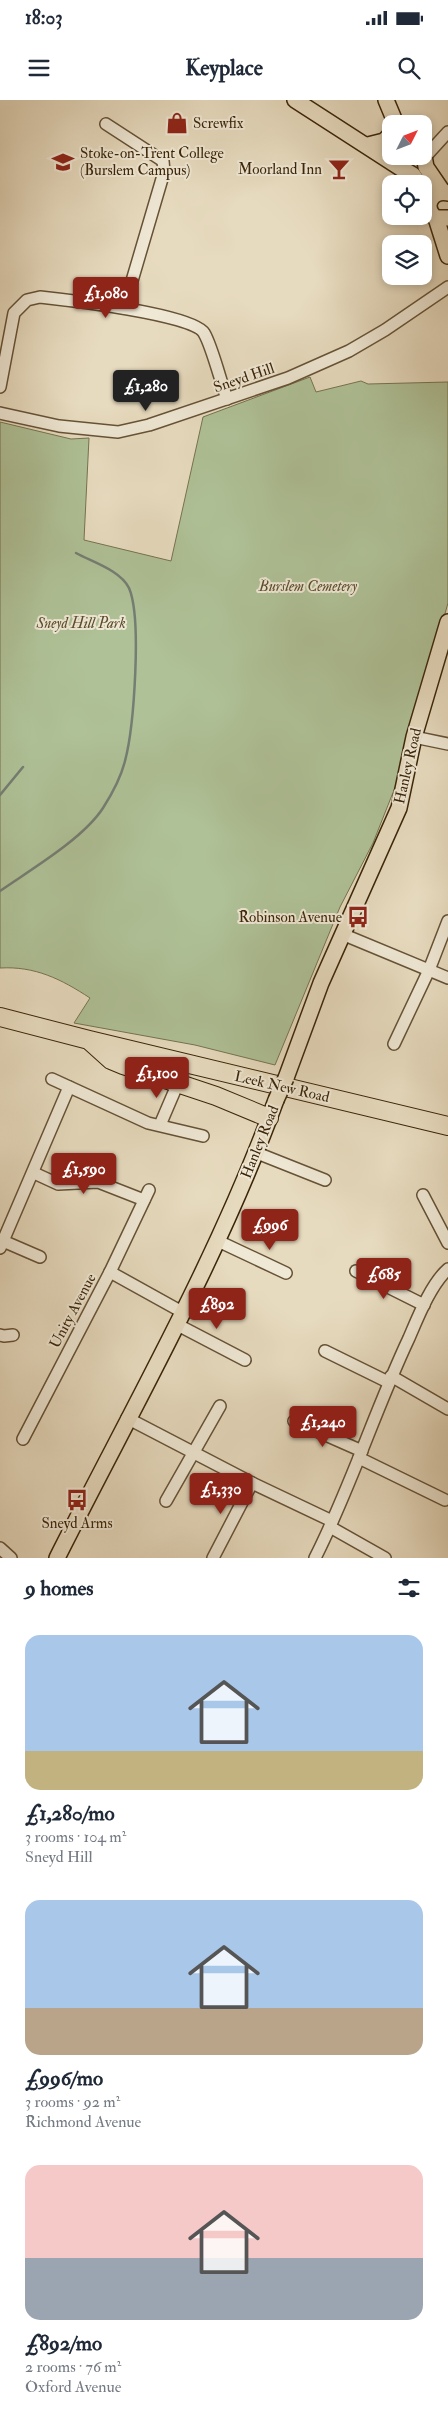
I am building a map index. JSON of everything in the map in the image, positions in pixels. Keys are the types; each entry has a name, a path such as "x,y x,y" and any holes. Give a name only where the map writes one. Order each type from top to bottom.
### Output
{"highway":[{"name":"Leek New Road","path":"0,1017 448,1126"},
{"path":"89,1040 111,1060 178,1082 269,1118"},
{"path":"286,1077 412,1108 422,1119"}],"main road":[{"path":"294,100 369,146 416,166 445,192"},
{"path":"386,100 392,115"},
{"path":"369,146 382,142"},
{"path":"369,146 382,150"},
{"path":"432,194 445,192"},
{"path":"442,218 448,256"},
{"name":"Hanley Road","path":"57,1558 180,1319 218,1241 257,1153 342,934 399,808 414,738 447,628"}],"street":[{"path":"106,124 163,160 164,172 124,308"},
{"path":"416,166 448,132"},
{"name":"Sneyd Hill","path":"0,412 59,426 118,432 149,425 288,378 349,351 385,330 448,287"},
{"path":"0,387 14,313 27,300 40,297 124,308 193,324 204,332 227,399"},
{"path":"414,738 448,744"},
{"path":"394,1044 429,970 448,922"},
{"path":"342,934 448,978"},
{"path":"52,1079 148,1123 203,1136"},
{"path":"160,1125 178,1082"},
{"path":"40,1257 2,1244 34,1173 69,1086"},
{"path":"257,1153 325,1180"},
{"path":"34,1173 58,1184 98,1182 146,1195 110,1272"},
{"path":"423,1195 448,1243"},
{"path":"218,1241 286,1272"},
{"path":"314,1558 331,1524 389,1379 424,1305 448,1269"},
{"path":"356,1271 424,1305"},
{"name":"Unity Avenue","path":"23,1439 110,1272 245,1360"},
{"path":"0,1334 4,1336 13,1334"},
{"path":"326,1351 389,1379 448,1409"},
{"path":"166,1501 220,1406"},
{"path":"128,1418 331,1524 385,1558"},
{"path":"294,1422 360,1454 445,1500"},
{"path":"213,1558 252,1484"},
{"path":"0,1548 11,1558"}],"green space":[{"name":"Burslem Cemetery","path":"310,377 316,392 361,381 368,384 448,382 448,603 396,785 373,843 340,907 275,1065 195,1045 74,1023 90,998 69,985 47,975 25,969 0,968 0,422 71,439 89,438 84,540 171,561 203,417"}],"waterway":[{"path":"0,891 70,842 94,820 113,791 125,761 134,699 136,647 133,603 129,588 119,576 76,553"},
{"path":"0,795 23,767"}],"place":[{"name":"Screwfix","path":"177,123"},
{"name":"Stoke-on-Trent College (Burslem Campus)","path":"63,162"},
{"name":"Moorland Inn","path":"339,169"},
{"name":"Robinson Avenue","path":"358,917"},
{"name":"Sneyd Arms","path":"77,1500"}],"park label":[{"name":"Sneyd Hill Park","path":"81,623"}]}
